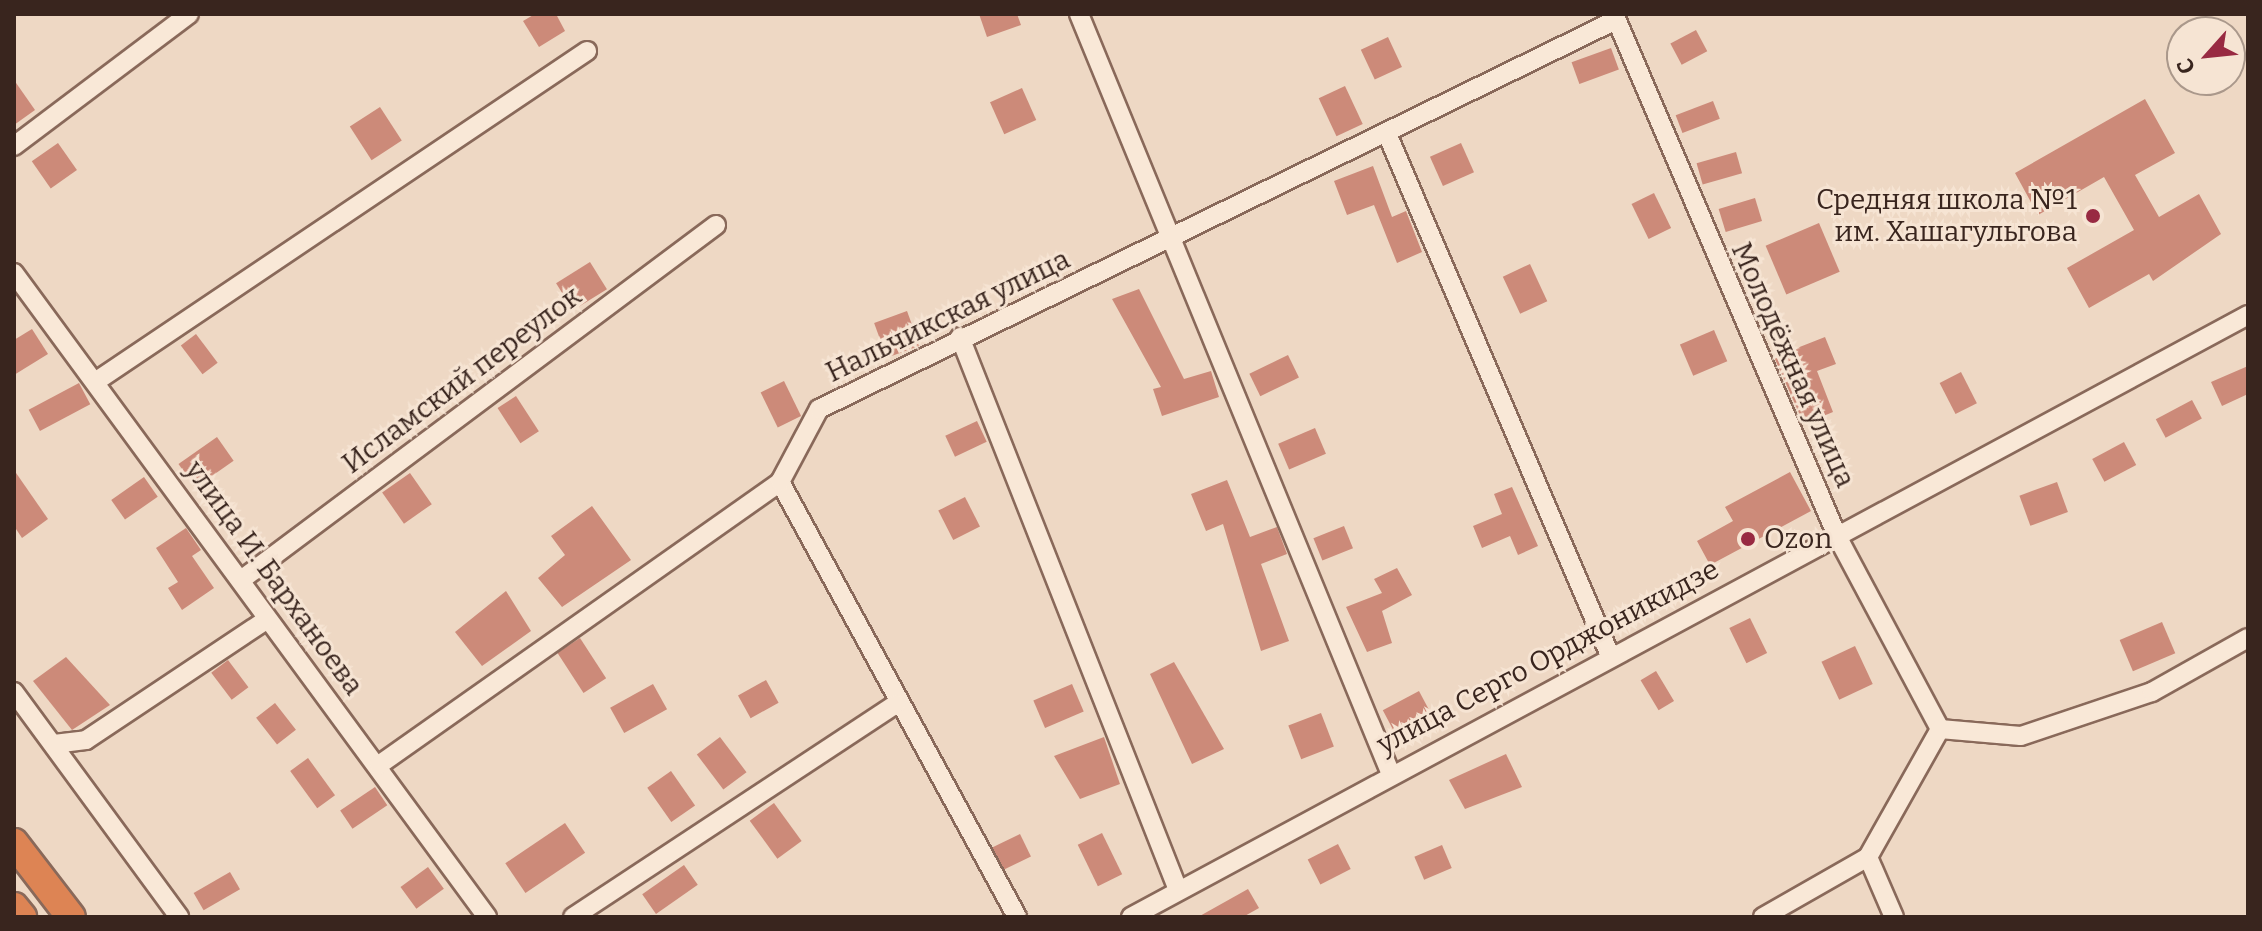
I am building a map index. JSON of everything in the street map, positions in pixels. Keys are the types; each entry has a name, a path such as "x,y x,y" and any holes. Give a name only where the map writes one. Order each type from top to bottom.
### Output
{"highway":[{"path":"14,843 71,917"},
{"path":"14,907 22,917"}],"street":[{"path":"14,146 189,14"},
{"path":"1079,14 1390,772"},
{"name":"Нальчикская улица","path":"379,765 780,482 819,409 960,337 1174,240 1388,136 1615,17"},
{"name":"Молодёжная улица","path":"1615,17 1838,538 1940,729"},
{"path":"95,382 587,51"},
{"path":"1388,136 1609,653"},
{"name":"Исламский переулок","path":"241,580 716,225"},
{"name":"улица И. Барханоева","path":"14,273 241,580 266,620 379,765 487,917"},
{"name":"улица Серго Орджоникидзе","path":"1131,917 1609,653 1838,538 2248,315"},
{"path":"960,337 1178,890"},
{"path":"780,482 896,704 1017,917"},
{"path":"71,766 86,740 266,620"},
{"path":"1763,917 1868,857 1940,729 2021,736 2152,692 2248,638"},
{"path":"14,692 179,917"},
{"path":"573,917 896,704"},
{"path":"54,744 86,740"},
{"path":"1868,857 1894,917"}],"building":[{"path":"535,14 556,14 565,31 539,47 523,21"},
{"path":"979,14 1017,14 1021,25 987,37"},
{"path":"1696,30 1707,51 1682,65 1670,44"},
{"path":"1388,37 1402,67 1375,80 1361,50"},
{"path":"1611,48 1619,70 1579,84 1572,62"},
{"path":"14,80 35,110 14,125"},
{"path":"1345,86 1363,124 1336,136 1319,98"},
{"path":"1022,88 1036,120 1004,134 990,102"},
{"path":"2145,99 2175,153 2135,175 2159,217 2199,194 2221,234 2153,281 2149,274 2089,308 2067,268 2134,230 2104,177 2038,215 2015,173"},
{"path":"1713,101 1720,119 1682,133 1676,115"},
{"path":"380,107 402,141 372,160 350,127"},
{"path":"58,143 77,170 51,188 32,161"},
{"path":"1461,143 1474,172 1443,186 1430,157"},
{"path":"1736,152 1742,173 1703,184 1697,163"},
{"path":"1373,166 1392,217 1406,211 1422,252 1397,263 1374,205 1347,215 1334,181"},
{"path":"1654,193 1671,228 1649,239 1632,204"},
{"path":"1755,198 1762,221 1726,232 1719,209"},
{"path":"1819,223 1840,272 1786,294 1766,246"},
{"path":"590,262 607,289 573,310 556,283"},
{"path":"1530,264 1547,301 1520,314 1503,277"},
{"path":"1139,289 1184,379 1211,371 1219,397 1162,416 1153,389 1161,387 1112,299"},
{"path":"907,311 920,346 887,358 874,323"},
{"path":"32,329 48,354 14,375 14,340"},
{"path":"1714,330 1727,361 1693,376 1680,344"},
{"path":"196,334 218,363 202,374 181,345"},
{"path":"1825,337 1836,364 1817,371 1833,412 1804,424 1774,357"},
{"path":"1288,355 1299,377 1260,396 1249,374"},
{"path":"2248,366 2248,394 2222,406 2211,382"},
{"path":"1961,372 1977,403 1956,414 1940,383"},
{"path":"784,381 801,416 778,427 761,392"},
{"path":"79,383 90,404 40,431 29,410"},
{"path":"516,396 539,431 520,443 498,408"},
{"path":"2192,400 2202,419 2166,438 2156,419"},
{"path":"977,421 987,442 955,457 945,436"},
{"path":"1315,428 1326,454 1289,469 1278,444"},
{"path":"217,437 234,461 195,488 178,464"},
{"path":"2124,442 2136,465 2104,482 2092,459"},
{"path":"14,470 48,519 22,538 14,526"},
{"path":"1790,472 1811,511 1710,565 1697,541 1733,521 1725,507"},
{"path":"410,473 432,504 404,524 382,493"},
{"path":"144,477 158,497 125,520 111,500"},
{"path":"1227,480 1250,537 1277,527 1287,554 1261,564 1289,641 1261,651 1223,524 1206,531 1191,494"},
{"path":"2057,482 2068,512 2030,526 2019,496"},
{"path":"1512,487 1538,546 1518,555 1510,536 1482,548 1473,526 1502,514 1494,494"},
{"path":"965,497 980,526 953,540 938,511"},
{"path":"592,506 631,560 562,607 538,578 565,555 551,536"},
{"path":"1344,526 1353,548 1322,561 1313,538"},
{"path":"186,528 201,550 192,556 214,588 182,610 168,588 178,582 156,548"},
{"path":"1397,568 1412,595 1382,611 1392,643 1367,652 1346,607 1382,593 1374,579"},
{"path":"506,591 531,631 482,666 455,632"},
{"path":"1750,618 1767,653 1746,663 1729,628"},
{"path":"2162,622 2175,653 2133,671 2120,640"},
{"path":"580,638 606,678 583,693 557,653"},
{"path":"1855,646 1873,684 1839,700 1821,662"},
{"path":"66,657 110,705 72,730 33,681"},
{"path":"228,660 248,687 232,700 211,673"},
{"path":"1174,662 1224,749 1192,764 1150,674"},
{"path":"1656,671 1674,701 1659,710 1641,680"},
{"path":"766,680 779,703 751,718 738,696"},
{"path":"653,684 667,709 624,733 610,708"},
{"path":"1072,684 1084,712 1045,728 1033,700"},
{"path":"1419,691 1431,714 1395,733 1383,710"},
{"path":"275,703 296,730 277,745 256,718"},
{"path":"1321,713 1334,747 1301,759 1288,726"},
{"path":"720,737 746,772 723,790 697,754"},
{"path":"1104,737 1120,784 1080,799 1054,756"},
{"path":"1506,754 1522,787 1465,809 1449,780"},
{"path":"308,758 335,795 317,808 290,771"},
{"path":"671,771 695,805 671,822 647,788"},
{"path":"375,787 387,805 352,829 340,810"},
{"path":"774,803 802,841 777,859 750,821"},
{"path":"565,823 585,853 525,893 505,863"},
{"path":"1102,833 1122,874 1098,886 1078,845"},
{"path":"1020,834 1031,856 1003,870 992,848"},
{"path":"1338,844 1351,869 1320,884 1308,859"},
{"path":"1442,845 1452,868 1424,880 1414,857"},
{"path":"684,865 698,885 656,914 642,894"},
{"path":"428,867 444,889 416,909 400,887"},
{"path":"230,872 240,889 204,910 194,893"},
{"path":"1248,889 1259,908 1243,917 1198,917"}],"place":[{"name":"Средняя школа №1 им. Хашагульгова","path":"2093,216"},
{"name":"Ozon","path":"1748,539"}]}
